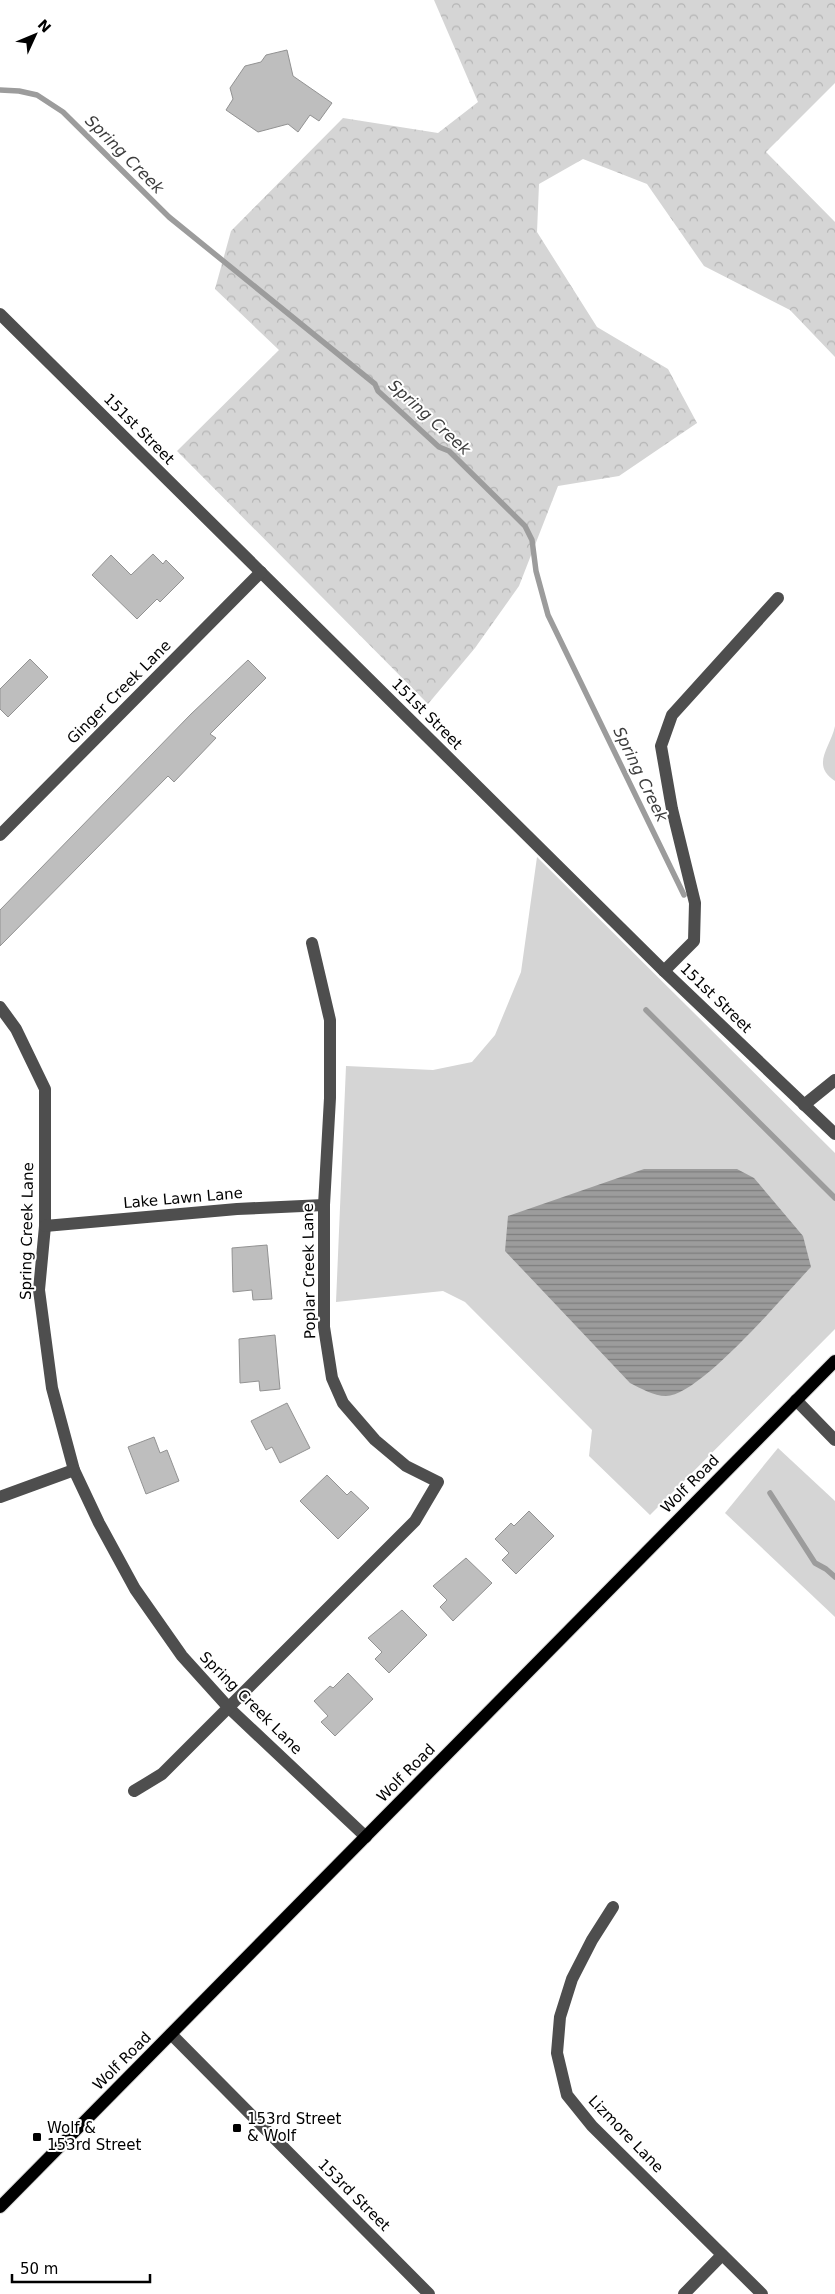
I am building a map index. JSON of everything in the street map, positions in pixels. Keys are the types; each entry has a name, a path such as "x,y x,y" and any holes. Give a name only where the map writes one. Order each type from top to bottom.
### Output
{"main road":[{"name":"Wolf Road","path":"0,2207 835,1361"}],"street":[{"name":"151st Street","path":"0,314 664,971 835,1134"},
{"name":"Ginger Creek Lane","path":"0,835 261,572"},
{"path":"664,971 694,941 695,903 672,810 661,746 672,715 778,598"},
{"name":"Poplar Creek Lane","path":"229,1708 416,1521 438,1482 406,1466 375,1440 343,1403 332,1378 324,1327 324,1205 330,1098 330,1020 312,942"},
{"name":"Spring Creek Lane","path":"0,1007 16,1029 45,1089 45,1226 39,1290 52,1388 74,1470 99,1523 135,1589 182,1656 229,1708 366,1837"},
{"path":"804,1105 835,1080"},
{"name":"Lake Lawn Lane","path":"45,1226 237,1209 324,1205"},
{"path":"796,1400 835,1440"},
{"path":"0,1498 74,1470"},
{"path":"134,1791 162,1774 229,1708"},
{"name":"Lizmore Lane","path":"613,1907 572,1979 560,2017 557,2053 567,2095 592,2126 762,2294"},
{"name":"153rd Street","path":"171,2034 430,2294"},
{"path":"684,2294 722,2254"}],"green space":[{"path":"434,0 835,0 835,83 766,152 835,222 835,357 790,310 704,266 647,184 583,159 539,184 537,232 597,327 668,369 697,423 619,476 558,486 519,586 475,648 428,704 177,451 279,350 215,289 231,231 343,118 438,133 478,102"},
{"path":"835,726 835,781 824,769 823,762"},
{"path":"537,857 835,1153 835,1329 650,1515 589,1456 592,1430 465,1302 443,1291 336,1302 346,1066 433,1070 472,1062 495,1035 521,972"},
{"path":"778,1448 835,1501 835,1617 725,1513"}],"shaded area":[{"path":"644,1169 737,1169 754,1178 803,1236 811,1267 742,1342 720,1362 681,1392 666,1396 652,1393 630,1383 505,1251 508,1216"}],"building":[{"path":"287,50 293,76 332,103 319,121 310,115 298,132 288,124 258,132 226,110 233,99 230,88 245,66 261,62 266,55"},
{"path":"153,554 163,564 166,560 184,578 160,602 157,599 137,619 92,575 111,555 131,575"},
{"path":"30,659 48,677 8,717 0,709 0,689"},
{"path":"248,660 266,678 210,734 216,738 174,782 168,776 0,946 0,910 191,714"},
{"path":"267,1245 272,1299 253,1300 252,1290 233,1292 232,1248"},
{"path":"275,1335 280,1389 260,1391 259,1381 240,1383 239,1339"},
{"path":"287,1403 310,1448 280,1463 272,1447 266,1450 251,1421"},
{"path":"154,1437 160,1453 167,1450 179,1481 146,1494 128,1447"},
{"path":"327,1475 347,1495 351,1491 369,1508 338,1539 300,1501"},
{"path":"529,1511 554,1536 516,1574 502,1560 509,1553 495,1539 511,1523 514,1526"},
{"path":"466,1558 492,1583 453,1621 440,1607 447,1600 433,1586"},
{"path":"402,1610 427,1635 389,1673 375,1659 382,1652 368,1638"},
{"path":"348,1673 373,1699 335,1736 321,1722 328,1716 314,1701 330,1686 333,1688"}],"waterway":[{"name":"Spring Creek","path":"0,90 19,91 37,95 63,112 169,217 375,384 378,391 439,447 449,451 525,526 532,540 536,571 548,615 684,895"},
{"name":"Spring Creek","path":"646,1010 835,1198"},
{"name":"Spring Creek","path":"770,1493 815,1563 835,1577"}],"place":[{"name":"153rd Street & Wolf","path":"237,2128"},
{"name":"Wolf & 153rd Street","path":"37,2137"}]}
